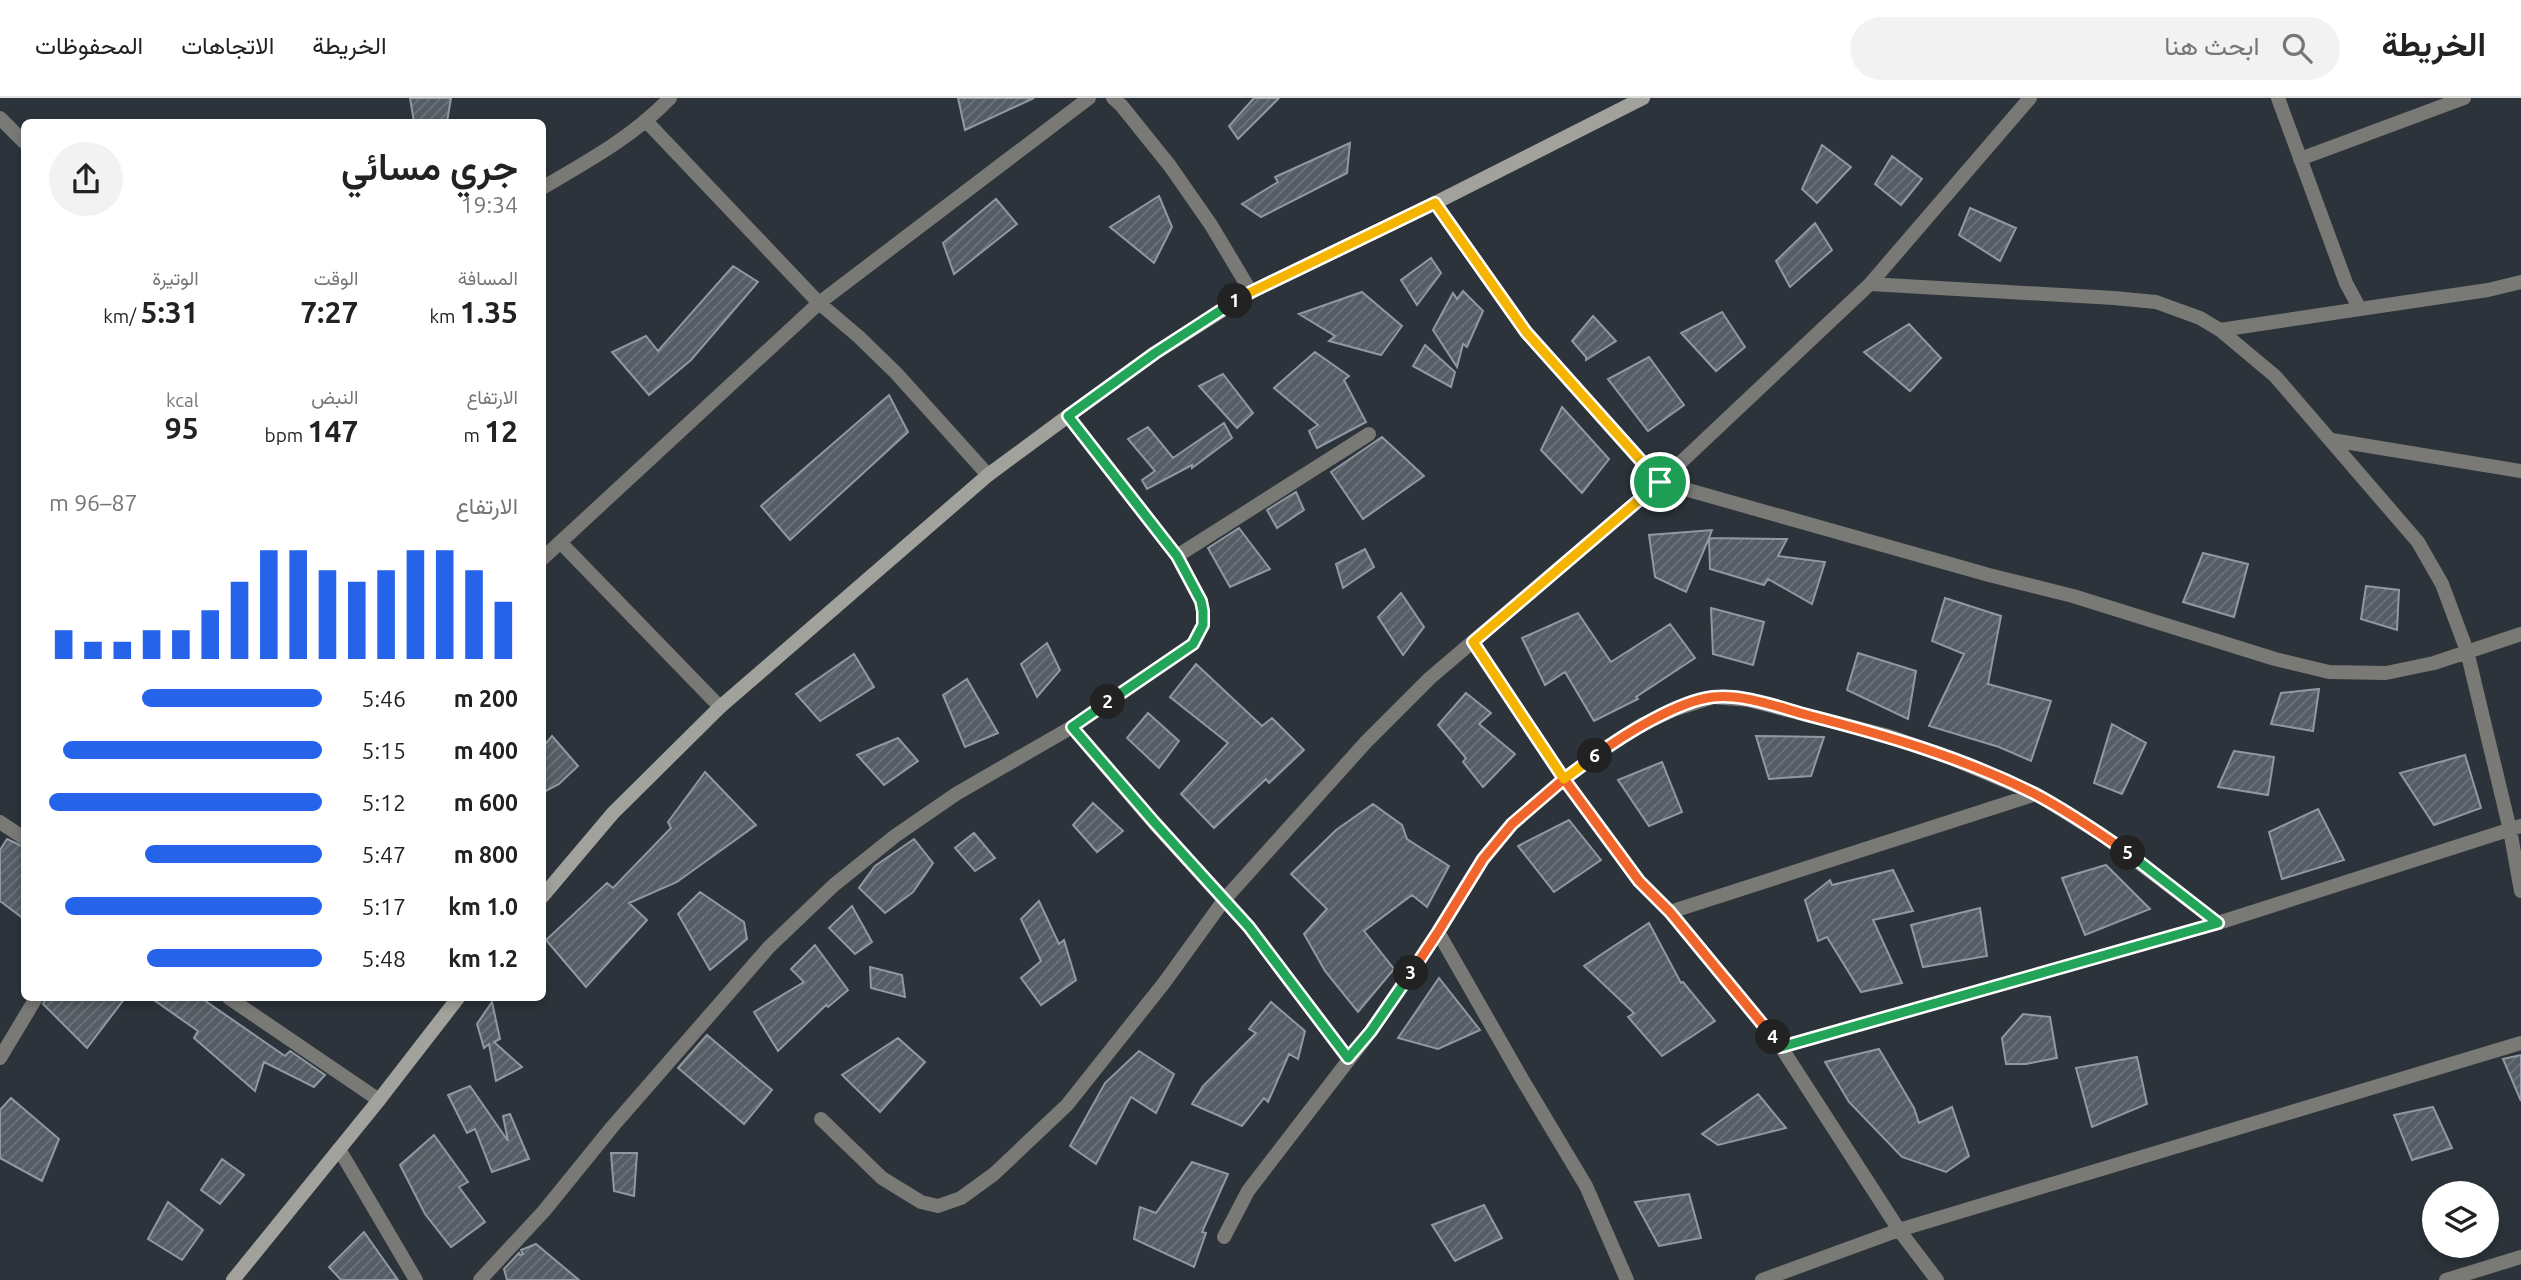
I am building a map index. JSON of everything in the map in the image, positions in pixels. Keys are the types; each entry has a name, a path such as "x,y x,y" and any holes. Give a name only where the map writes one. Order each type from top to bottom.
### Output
{"main road":[{"path":"546,892 612,814 720,707 988,475 1155,353 1251,292 1643,98"},
{"path":"233,1280 456,1001"}],"street":[{"path":"546,186 596,157 647,122 670,98"},
{"path":"546,555 819,303 1089,98"},
{"path":"821,1119 882,1178 920,1202 938,1206 961,1198 994,1174 1067,1105 1164,984 1224,900 1366,742 1430,678 1660,482 1870,284 2030,98"},
{"path":"2278,98 2346,283 2360,309"},
{"path":"2300,159 2464,98"},
{"path":"1121,100 1211,225 1251,292"},
{"path":"0,118 21,139"},
{"path":"647,122 819,303 896,373 988,475"},
{"path":"1435,203 1526,332 1660,482 1989,575 2073,596 2275,659 2329,672 2386,673 2434,663 2521,634"},
{"path":"2220,330 2463,295 2521,282"},
{"path":"1870,284 2156,302 2189,313 2220,330 2275,376 2418,542 2442,584 2467,651 2515,828 2521,891"},
{"path":"480,1280 544,1211 613,1126 769,947 834,885 894,836 956,793 1072,727 1193,644 1199,636 1203,625 1201,601 1177,556 1068,416"},
{"path":"1177,556 1369,434"},
{"path":"2332,440 2521,471"},
{"path":"560,542 720,707"},
{"path":"1473,642 1564,779 1639,881 1670,912 1781,1047 1899,1230 1937,1280"},
{"path":"1224,1237 1248,1191 1371,1031 1438,932 1483,859 1512,824 1564,779 1643,724 1676,709 1713,697 1748,700 1889,736 2035,794 2102,835 2218,923"},
{"path":"1072,727 1249,927 1348,1058"},
{"path":"1670,912 2035,794"},
{"path":"0,822 21,836"},
{"path":"1781,1047 2218,923 2515,828"},
{"path":"1438,932 1586,1186 1627,1280"},
{"path":"0,1058 34,1001"},
{"path":"233,1001 379,1100"},
{"path":"1762,1280 1899,1230 2521,1043"},
{"path":"339,1149 416,1280"},
{"path":"2446,1280 2521,1257"}],"building":[{"path":"410,98 451,98 448,119 414,119"},
{"path":"958,98 1034,98 965,130"},
{"path":"1254,98 1279,98 1238,139 1229,126"},
{"path":"1350,143 1347,173 1261,217 1242,204 1278,182 1275,177"},
{"path":"1822,145 1851,167 1817,203 1802,189"},
{"path":"1892,156 1922,179 1901,205 1875,184"},
{"path":"1159,196 1172,227 1154,263 1110,227"},
{"path":"996,199 1017,224 954,274 943,243"},
{"path":"1970,208 2016,228 2000,261 1959,235"},
{"path":"1815,223 1832,250 1790,287 1776,261"},
{"path":"1431,258 1441,273 1417,305 1401,280"},
{"path":"733,266 758,282 691,360 649,395 612,352 646,336 658,351"},
{"path":"1463,291 1483,311 1467,347 1463,344 1457,367 1433,330 1453,293 1457,299"},
{"path":"1362,292 1402,326 1381,355 1329,341 1335,336 1299,314"},
{"path":"1722,312 1745,347 1716,371 1681,333"},
{"path":"1593,316 1616,341 1586,360 1572,341"},
{"path":"1909,324 1941,358 1910,391 1864,352"},
{"path":"1425,345 1455,372 1451,387 1413,366"},
{"path":"1315,352 1349,376 1344,380 1366,422 1317,448 1309,431 1318,425 1274,388"},
{"path":"1649,357 1684,405 1648,431 1608,379"},
{"path":"1223,374 1253,413 1237,428 1199,386"},
{"path":"889,395 908,432 790,540 761,506"},
{"path":"1562,407 1609,459 1582,493 1541,450"},
{"path":"1224,423 1232,438 1192,468 1192,465 1147,489 1142,480 1155,471 1128,439 1148,427 1173,458"},
{"path":"1382,437 1424,476 1363,519 1331,472"},
{"path":"1296,492 1304,510 1277,528 1267,510"},
{"path":"1239,528 1270,569 1230,587 1208,548"},
{"path":"1712,530 1686,592 1655,577 1649,535"},
{"path":"1709,538 1787,539 1778,556 1825,562 1812,604 1768,579 1764,585 1710,569"},
{"path":"1365,549 1374,567 1343,588 1336,564"},
{"path":"2203,553 2248,564 2234,617 2183,602"},
{"path":"2366,586 2399,590 2397,630 2361,619"},
{"path":"1401,593 1424,627 1403,655 1378,617"},
{"path":"1945,598 2001,616 1988,684 2051,701 2031,761 1999,747 1929,726 1964,654 1932,641"},
{"path":"1711,608 1764,622 1753,665 1713,654"},
{"path":"1578,613 1611,662 1670,624 1695,658 1636,697 1638,699 1594,721 1565,672 1545,685 1522,638"},
{"path":"1047,643 1060,670 1037,697 1021,664"},
{"path":"1858,653 1916,671 1908,719 1847,690"},
{"path":"854,654 874,687 820,721 796,694"},
{"path":"1196,664 1262,726 1272,718 1304,750 1269,783 1266,779 1214,828 1181,794 1228,743 1170,697"},
{"path":"967,679 998,733 965,747 943,695"},
{"path":"2319,689 2313,731 2271,724 2281,693"},
{"path":"1466,693 1491,713 1479,724 1515,754 1483,787 1463,762 1466,758 1438,725"},
{"path":"1148,713 1179,741 1159,768 1127,738"},
{"path":"2112,724 2146,743 2122,794 2094,783"},
{"path":"552,736 578,766 559,784 546,791 546,743"},
{"path":"1756,736 1824,737 1811,776 1769,779"},
{"path":"898,738 918,761 884,785 857,755"},
{"path":"2234,751 2274,757 2268,795 2218,787"},
{"path":"2465,755 2481,808 2434,825 2400,773"},
{"path":"1662,762 1682,812 1649,826 1618,780"},
{"path":"705,772 756,825 677,882 629,903 647,920 586,987 546,940 607,883 613,888 671,828 668,822"},
{"path":"1093,803 1123,831 1097,852 1073,825"},
{"path":"1373,804 1402,825 1407,839 1449,866 1427,907 1412,895 1364,931 1394,969 1358,1012 1325,971 1304,934 1327,909 1291,874 1336,830"},
{"path":"2318,809 2344,860 2282,879 2269,832"},
{"path":"1569,820 1601,860 1554,892 1518,846"},
{"path":"974,833 995,858 975,871 955,848"},
{"path":"7,839 21,846 21,917 0,901 0,850"},
{"path":"914,839 933,863 913,892 885,913 859,888 875,866"},
{"path":"2106,865 2150,909 2085,935 2062,878"},
{"path":"1893,870 1913,911 1873,920 1902,983 1861,992 1827,937 1818,941 1805,900 1830,880 1832,885"},
{"path":"700,892 744,922 747,939 710,970 678,914"},
{"path":"1039,901 1059,944 1064,940 1076,980 1041,1005 1021,978 1041,961 1021,919"},
{"path":"852,906 872,942 855,954 829,928"},
{"path":"1980,908 1987,956 1923,967 1911,925"},
{"path":"1649,923 1681,983 1683,982 1715,1021 1662,1056 1628,1017 1634,1013 1584,966"},
{"path":"815,945 848,990 828,1007 826,1005 778,1051 754,1012 804,982 791,969"},
{"path":"870,967 902,975 905,997 871,988"},
{"path":"1439,978 1480,1030 1438,1049 1398,1038"},
{"path":"44,1001 123,1001 87,1048 43,1004"},
{"path":"155,1001 205,1001 285,1056 290,1051 325,1075 314,1087 264,1062 255,1091 194,1038 198,1031"},
{"path":"492,1002 500,1039 494,1042 522,1067 496,1081 489,1044 484,1048 477,1024"},
{"path":"1271,1002 1305,1031 1298,1059 1289,1054 1268,1102 1264,1098 1242,1126 1192,1104 1203,1086 1256,1033 1249,1029"},
{"path":"2023,1014 2050,1017 2057,1058 2026,1064 2006,1064 2002,1038"},
{"path":"707,1035 772,1090 744,1124 678,1068"},
{"path":"898,1038 925,1062 880,1112 842,1075"},
{"path":"1879,1049 1914,1108 1919,1123 1952,1107 1969,1156 1946,1172 1902,1157 1849,1102 1825,1062"},
{"path":"1139,1051 1174,1074 1156,1113 1131,1097 1096,1164 1070,1146 1105,1083"},
{"path":"2521,1055 2521,1101 2503,1059"},
{"path":"2137,1057 2147,1104 2092,1127 2076,1068"},
{"path":"470,1086 508,1141 503,1116 510,1114 529,1159 492,1172 475,1129 467,1133 448,1095"},
{"path":"1758,1094 1786,1128 1718,1145 1702,1134"},
{"path":"11,1098 59,1139 42,1181 0,1158 0,1110"},
{"path":"2433,1107 2452,1148 2412,1160 2394,1115"},
{"path":"434,1135 468,1182 459,1187 485,1222 451,1247 425,1214 400,1165"},
{"path":"611,1153 637,1153 634,1196 614,1191"},
{"path":"222,1159 244,1175 220,1204 201,1190"},
{"path":"1192,1162 1228,1174 1202,1232 1206,1233 1194,1267 1134,1239 1140,1207 1156,1213"},
{"path":"1689,1194 1701,1238 1659,1246 1635,1202"},
{"path":"168,1202 203,1230 182,1260 148,1239"},
{"path":"1484,1205 1502,1238 1455,1261 1432,1225"},
{"path":"364,1232 398,1280 341,1280 329,1267"},
{"path":"536,1244 579,1280 507,1280 504,1269 519,1253 523,1254 521,1250"}],"route":[{"path":"1660,482 1473,642 1564,779 1643,724 1676,709 1713,697 1772,705 1889,736 1953,759 2035,794 2102,835 2218,923 1781,1047 1670,912 1639,881 1564,779 1512,824 1483,859 1438,932 1371,1031 1348,1058 1249,927 1072,727 1193,644 1203,625 1203,611 1201,601 1177,556 1068,416 1155,353 1251,292 1435,203 1526,332 1660,482"}]}
